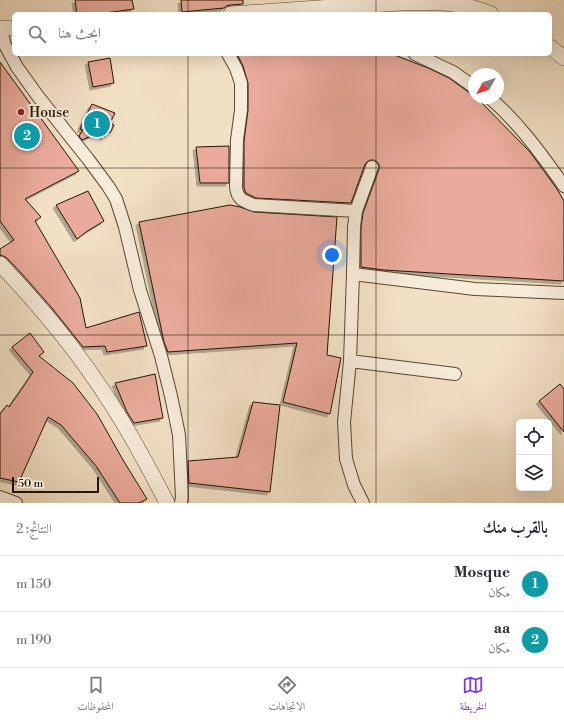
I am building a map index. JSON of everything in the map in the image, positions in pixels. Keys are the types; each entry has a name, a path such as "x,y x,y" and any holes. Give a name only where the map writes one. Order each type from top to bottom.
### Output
{"street":[{"path":"296,12 328,11 407,3 459,5 486,12"},
{"path":"12,28 0,28 5,45 17,67 37,95 88,159 116,199 125,227 140,290 161,356 179,435 181,503"},
{"path":"552,48 564,58"},
{"path":"229,56 236,68 241,84 241,110 237,140 236,187 239,197 254,205 356,210"},
{"path":"419,56 453,72 468,83"},
{"path":"496,104 514,121 545,158 564,186"},
{"path":"364,503 354,485 346,459 344,422 350,361 354,274 354,227 356,210 372,167"},
{"path":"0,264 24,289 80,358 112,404 142,454 167,503"},
{"path":"354,274 475,289 564,293"},
{"path":"350,361 455,374"},
{"path":"0,497 16,503"}],"building":[{"path":"75,0 132,0 134,9 112,12 77,12"},
{"path":"181,0 243,0 243,4 230,5 224,8 182,12"},
{"path":"238,56 397,56 449,78 468,92 468,104 483,104 530,152 564,201 564,281 384,270 361,267 361,228 363,213 379,169 378,163 374,160 370,160 365,164 351,203 256,198 246,193 244,187 244,141 248,110 248,83 243,66"},
{"path":"110,58 114,83 93,87 88,62"},
{"path":"0,62 79,171 25,199 41,217 35,221 80,298 86,328 139,312 147,346 107,352 105,346 83,347 52,308 22,274 7,258 0,255 0,249 14,240 0,221"},
{"path":"92,104 115,113 110,123 114,125 110,133 106,132 105,137 95,134 82,140 79,136 83,130 80,129"},
{"path":"229,146 229,183 200,183 196,147"},
{"path":"88,191 104,221 77,239 56,205"},
{"path":"230,205 254,212 337,217 327,355 341,358 330,414 283,402 297,343 168,352 164,342 139,222"},
{"path":"30,333 44,352 39,356 73,383 97,414 147,499 139,503 120,503 96,466 61,425 48,417 19,482 0,478 0,414 7,405 9,407 33,372 12,347"},
{"path":"155,374 163,418 134,423 127,412 115,383"},
{"path":"560,384 564,389 564,432 539,401"},
{"path":"253,402 280,405 270,492 189,483 188,461 238,457"}],"place":[{"name":"House","path":"21,112"},
{"name":"Mosque","path":"97,124"},
{"name":"aa","path":"27,136"}]}
